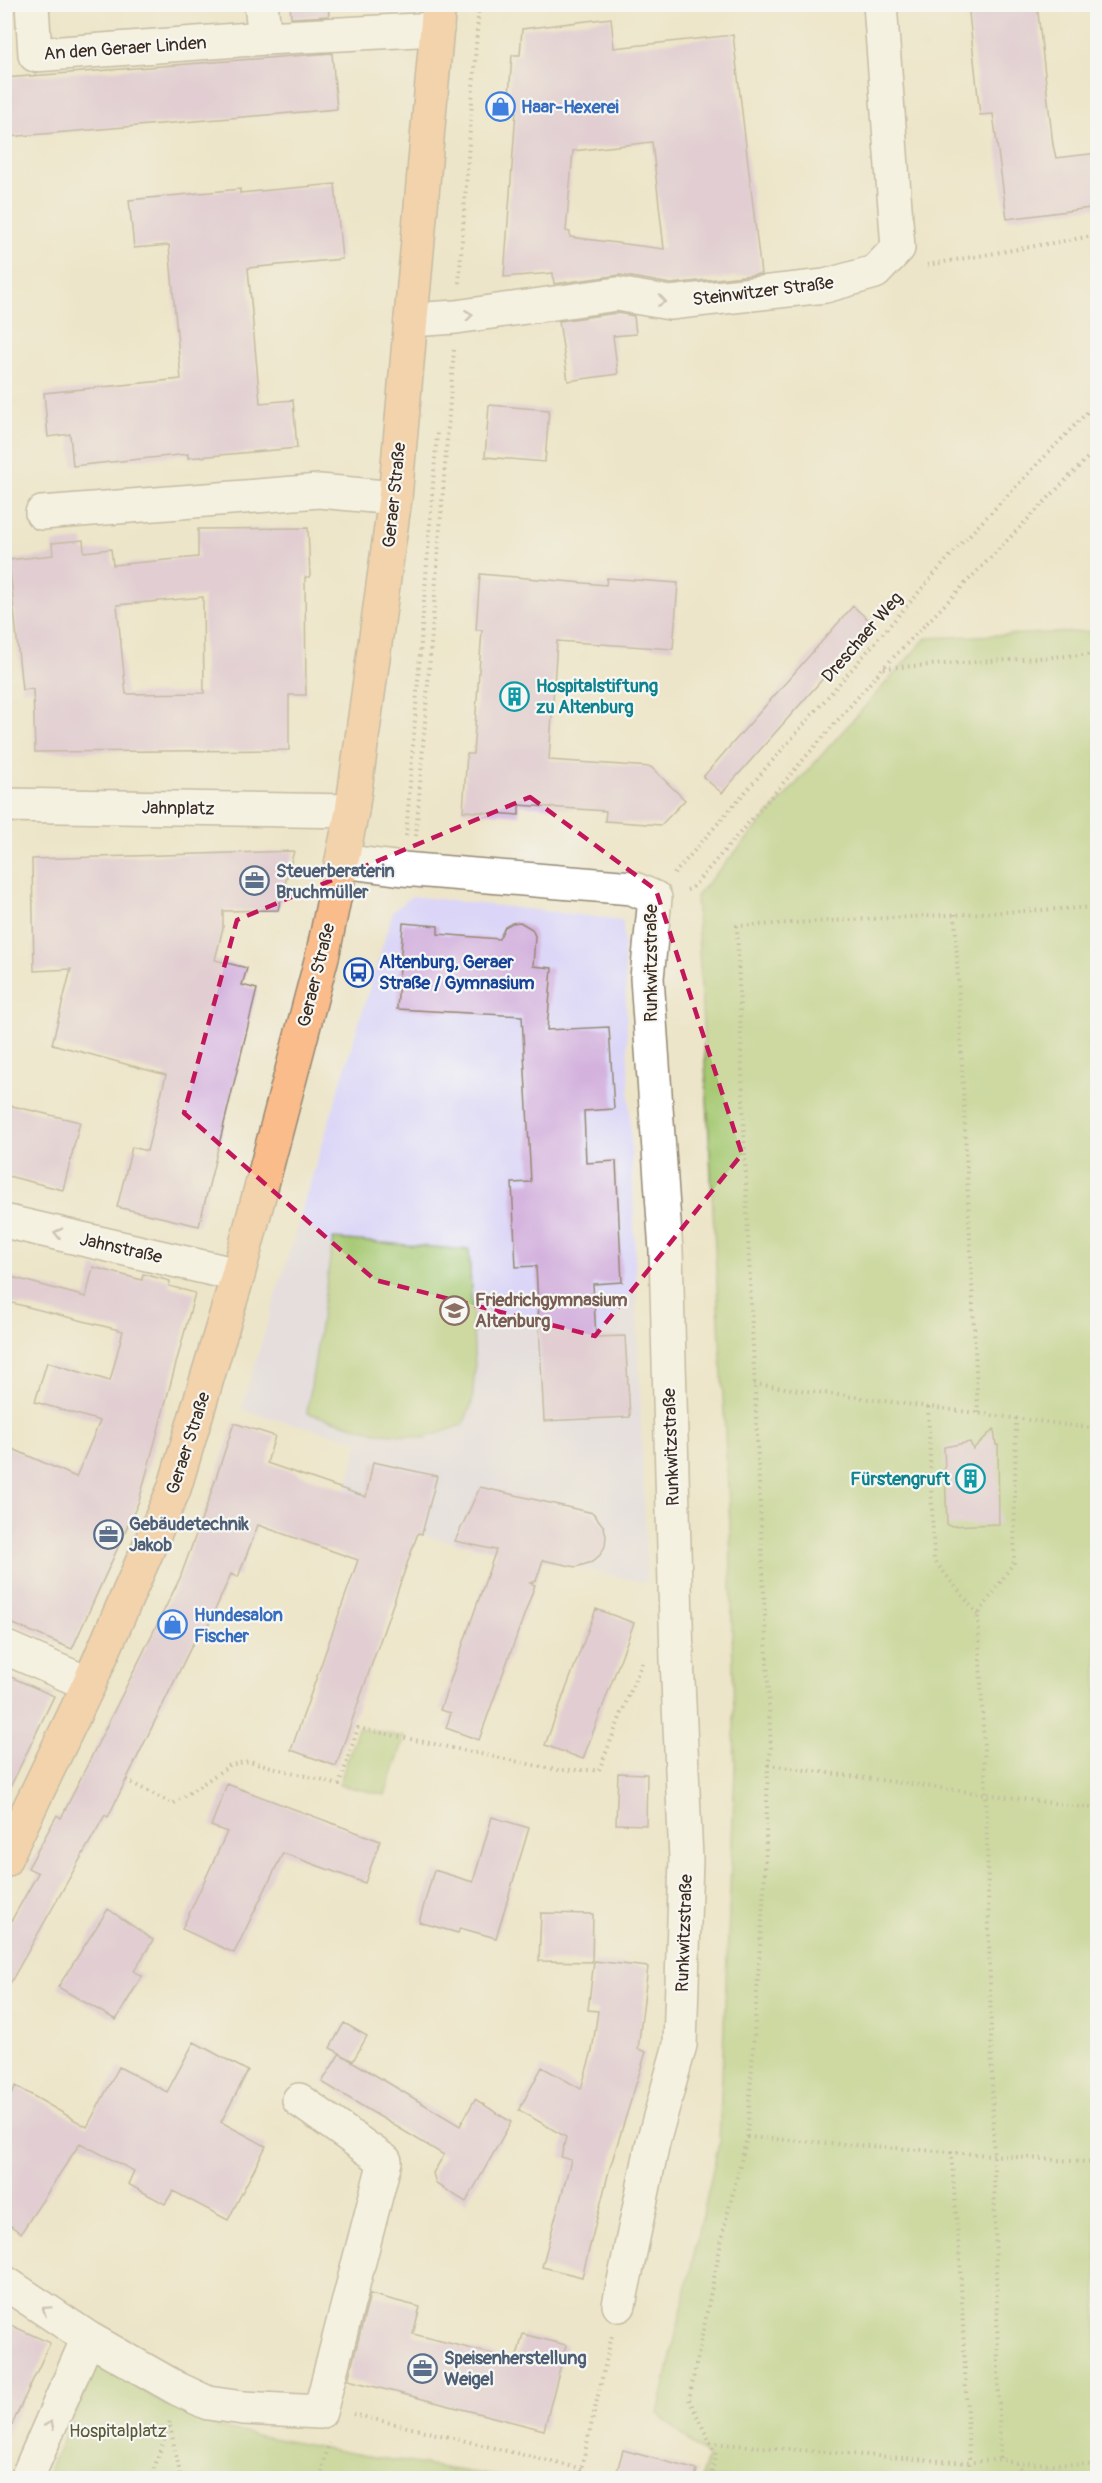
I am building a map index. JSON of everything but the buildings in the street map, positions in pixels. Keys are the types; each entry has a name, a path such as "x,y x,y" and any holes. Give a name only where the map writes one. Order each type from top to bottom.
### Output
{"main road":[{"name":"Geraer Straße","path":"4,1861 89,1684 174,1489 237,1275 323,953 352,811 395,498 438,17"}],"street":[{"name":"An den Geraer Linden","path":"32,4 35,55 265,38 438,17"},
{"path":"261,4 265,38"},
{"path":"875,272 898,248 880,4"},
{"name":"Steinwitzer Straße","path":"411,320 456,317 617,294 670,303 825,286 875,272"},
{"path":"42,513 319,491 395,498"},
{"name":"Jahnplatz","path":"4,805 352,811"},
{"name":"Runkwitzstraße","path":"342,861 408,870 632,888 655,898 647,978 666,1251 677,1659 686,1859 680,2045 653,2142 619,2305"},
{"name":"Jahnstraße","path":"4,1221 237,1275"},
{"path":"4,1647 89,1684"},
{"path":"4,2282 88,2338 178,2389 208,2403 243,2408 320,2412 385,2161 299,2100"},
{"path":"27,2478 88,2338"}],"path":[{"path":"408,870 456,317 479,4"},
{"path":"875,272 1098,235"},
{"name":"Dreschaer Weg","path":"655,898 957,548 1098,401"},
{"path":"408,870 437,432"},
{"path":"655,898 691,889 883,668 1098,447"},
{"path":"883,668 1098,654"},
{"path":"710,2478 716,2455 689,2398 725,2224 747,2137 765,1874 768,1765 771,1750 754,1384 737,926 1098,907"},
{"path":"955,914 978,1413"},
{"path":"754,1384 1098,1429"},
{"path":"928,1407 934,1560 978,1615 986,1794 1000,2460"},
{"path":"978,1615 1014,1562 1016,1418"},
{"path":"126,1780 173,1804 230,1765 249,1761 339,1785 358,1728 557,1770 599,1770 645,1653"},
{"path":"768,1765 1098,1809"},
{"path":"747,2137 1098,2163"},
{"path":"951,2152 960,2262 967,2463 970,2478"},
{"path":"579,2478 619,2305"},
{"path":"163,2478 152,2477 170,2424 178,2389"},
{"path":"349,2413 582,2469"},
{"path":"170,2424 181,2478"},
{"path":"710,2443 967,2463 1000,2460 1016,2463 1098,2466"},
{"path":"1016,2463 1028,2478"}],"highlighted area":[{"path":"530,797 656,890 742,1154 595,1336 375,1280 184,1113 237,920"}],"shaded area":[{"name":"Friedrichgymnasium Altenburg","path":"412,896 623,920 647,1583 339,1518 359,1441 241,1410 393,911"}],"green space":[{"path":"1097,631 1097,2478 701,2478 707,2457 658,2414 719,2143 735,1771 730,1526 696,896 926,638"},
{"path":"333,1239 469,1250 475,1368 472,1403 463,1425 424,1438 376,1432 307,1413"},
{"path":"358,1728 405,1737 385,1795 339,1785"},
{"name":"Hospitalplatz","path":"98,2364 161,2402 219,2428 367,2456 507,2478 45,2478"}],"place":[{"name":"Haar-Hexerei","path":"500,107"},
{"name":"Hospitalstiftung zu Altenburg","path":"515,696"},
{"name":"Steuerberaterin Bruchmüller","path":"255,881"},
{"name":"Altenburg, Geraer Straße / Gymnasium","path":"358,972"},
{"name":"Friedrichgymnasium Altenburg","path":"454,1310"},
{"name":"Fürstengruft","path":"971,1479"},
{"name":"Gebäudetechnik Jakob","path":"108,1534"},
{"name":"Hundesalon Fischer","path":"173,1625"},
{"name":"Speisenherstellung Weigel","path":"423,2368"}]}
